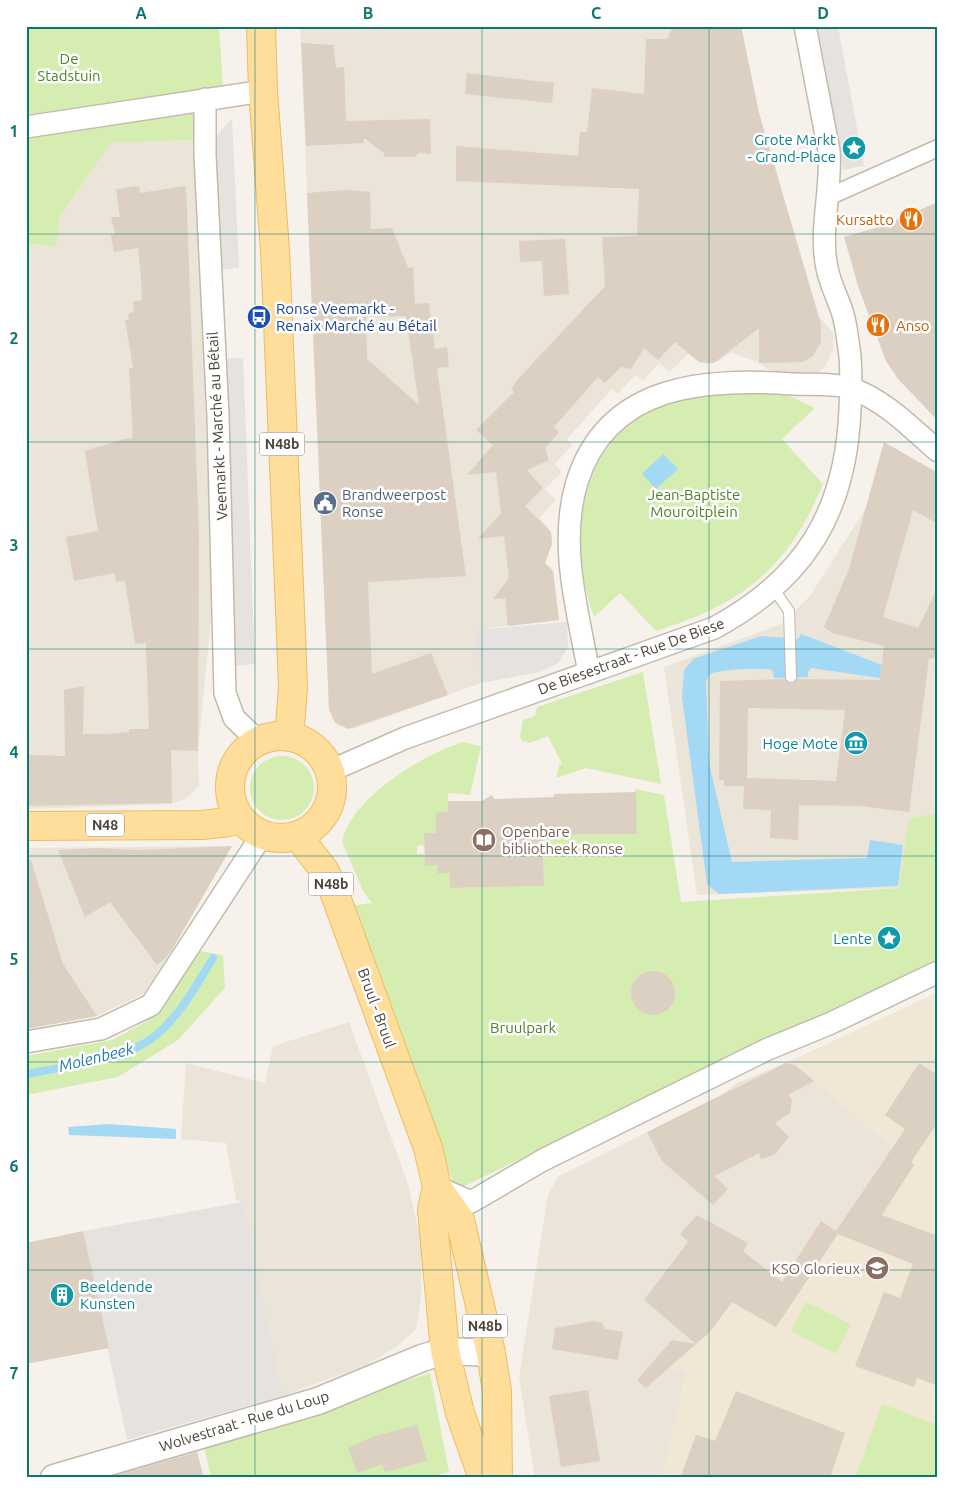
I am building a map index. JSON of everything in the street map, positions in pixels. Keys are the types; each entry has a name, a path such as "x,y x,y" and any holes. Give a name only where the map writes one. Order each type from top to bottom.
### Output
{"main road":[{"name":"N48b","path":"261,26 263,92 269,152 290,609 293,688 289,737"},
{"path":"273,736 289,737 298,739 314,748 330,771 332,791 325,814 315,826 298,836 282,839 262,835 252,830 240,818 232,805 230,794 231,773 241,754 258,741 273,736"},
{"name":"N48","path":"26,826 202,825 229,822 240,818"},
{"name":"Bruul - Bruul","path":"298,836 324,870 332,886 428,1148 437,1187"},
{"name":"N48b","path":"437,1187 432,1210 445,1351 460,1413 483,1478"},
{"name":"N48b","path":"437,1187 460,1220 491,1353 497,1391 498,1478"}],"street":[{"path":"805,26 829,151 828,197 938,148"},
{"path":"26,127 205,99 263,92"},
{"name":"Veemarkt - Marché au Bétail","path":"205,99 205,155 223,556 225,693 234,718 258,741"},
{"name":"De Biesestraat - Rue De Biese","path":"330,771 405,738 714,628 755,604 773,588 810,547 835,500 846,454 851,388 850,350 843,313 827,268 824,237 828,197"},
{"path":"590,673 574,591 569,525 577,483 584,463 608,428 626,411 648,398 671,390 695,385 741,381 851,388 890,408 938,451"},
{"path":"26,1042 101,1029 151,1005 262,835"},
{"path":"437,1187 471,1202 543,1160 750,1057 828,1024 938,972"},
{"name":"Wolvestraat - Rue du Loup","path":"54,1478 318,1401 422,1358 445,1351 491,1353"}],"lane":[{"path":"773,588 789,611 791,677"}],"shaded area":[{"path":"300,26 741,26 759,113 819,316 833,333 833,349 826,365 810,377 779,376 759,363 731,352 719,361 708,364 699,362 688,354 670,372 659,363 643,381 635,375 618,394 612,389 567,439 572,445 555,464 562,472 545,489 556,500 539,518 548,527 552,538 552,544 541,560 553,571 559,620 474,630 481,683 353,729 338,726 332,719 329,709"},
{"path":"815,26 838,26 864,166 843,170"},
{"path":"232,118 239,268 217,270 211,142"},
{"path":"197,140 212,609 198,751 199,786 187,798 172,804 26,809 26,243 56,247 60,216 111,143"},
{"path":"243,358 255,664 234,666 220,359"},
{"path":"889,445 938,473 938,814 923,815 908,820 899,888 697,895 664,667 781,624 810,596 866,508 882,448"},
{"path":"567,622 568,647 558,663 540,672 481,683 474,630"},
{"path":"223,846 227,854 167,958 143,994 97,1016 26,1029 26,848"},
{"name":"KSO Glorieux","path":"938,992 938,1478 662,1478 687,1371 669,1368 712,1330 732,1302 776,1326 838,1235 835,1233 892,1147 790,1061"},
{"path":"349,1022 408,1184 422,1246 421,1299 416,1329 399,1345 366,1365 283,1396 243,1203 236,1200 226,1143 181,1139 186,1063 265,1083 273,1046"},
{"path":"790,1061 893,1147 835,1233 838,1234 776,1327 732,1303 712,1330 669,1368 687,1371 662,1478 535,1478 519,1377 548,1194 559,1176 720,1096 737,1083"},
{"path":"243,1202 283,1396 127,1440 83,1231"}],"green space":[{"name":"De Stadstuin","path":"26,26 219,26 223,86 26,115"},
{"path":"195,112 194,126 197,140 111,143 60,216 56,247 26,243 26,136"},
{"name":"Jean-Baptiste Mouroitplein","path":"767,392 792,397 815,408 782,439 823,484 809,514 794,539 777,561 759,579 713,609 686,620 656,631 620,593 594,617 585,586 581,555 581,523 586,493 597,465 614,440 636,419 666,403 678,399 716,393"},
{"path":"643,672 661,784 586,768 556,778 559,765 562,764 548,736 530,743 522,741 520,736 523,720 535,716 537,707"},
{"name":"Bruulpark","path":"462,742 481,746 470,795 448,793 448,817 436,813 436,833 425,845 417,846 417,854 425,854 425,866 437,865 437,873 450,873 450,888 544,886 543,835 637,834 635,789 664,795 681,902 899,888 908,820 923,815 938,814 938,959 456,1190 351,906 372,903 364,893 342,842 348,825 373,794 409,768 446,748"},
{"path":"276,756 288,756 305,765 312,776 314,788 312,800 305,811 288,820 276,820 264,815 255,806 250,794 250,782 255,770 264,761"},
{"path":"200,951 223,955 225,988 178,1040 118,1077 26,1095 26,1056 112,1040 147,1021"},
{"path":"806,1302 851,1324 836,1354 791,1331"},
{"path":"430,1373 449,1472 438,1475 438,1478 211,1478 203,1442 339,1403"},
{"path":"882,1404 938,1425 938,1478 855,1478"}],"water":[{"path":"663,454 678,469 656,489 642,474"},
{"path":"801,634 882,665 880,678 811,668 808,672 808,677 774,678 772,670 758,669 720,671 708,676 706,683 709,763 732,862 867,858 870,840 903,845 898,886 719,894 707,884 682,697 684,670 693,659 761,636 798,639"},
{"path":"109,1124 176,1129 176,1139 69,1135 68,1127"}],"building":[{"path":"673,26 741,26 759,113 821,325 821,342 813,356 803,362 759,363 759,328 714,363 699,362 675,342 658,360 644,348 631,369 621,367 605,383 598,377 554,427 559,432 545,448 549,460 527,470 543,488 525,506 551,532 552,544 545,563 553,571 559,620 508,626 505,598 493,599 509,578 504,536 478,539 501,513 496,472 467,475 493,445 476,430 514,392 511,389 518,379 605,286 602,237 637,236 639,189 456,181 456,146 578,156 580,132 587,132 592,88 644,94 646,39 667,39"},
{"path":"301,43 333,45 336,68 344,67 346,121 430,119 431,154 419,153 414,157 384,157 384,153 364,138 364,143 306,146"},
{"path":"467,73 554,83 552,103 465,94"},
{"path":"139,186 140,193 186,186 199,536 198,751 171,750 172,803 26,806 26,755 65,756 64,690 84,686 83,734 108,734 129,732 129,729 149,729 146,643 135,644 125,581 116,582 115,573 74,581 66,537 98,531 85,451 133,438 129,368 133,368 125,320 129,320 128,314 134,312 133,302 142,300 141,276 138,248 114,252 111,235 115,234 111,217 120,217 116,189"},
{"path":"346,190 370,192 371,229 392,228 408,268 413,267 415,304 429,303 435,349 447,347 449,367 437,368 466,576 368,582 372,674 431,653 448,695 348,729 335,722 329,709 307,193","holes":["406,316 419,405 367,359 366,317"]},
{"path":"938,202 938,421 898,379 886,361 858,286 844,237 882,226"},
{"path":"565,239 569,294 544,296 542,261 520,262 519,241"},
{"path":"884,442 938,473 938,524 913,510 883,617 918,628 938,587 938,657 929,659 909,812 861,806 799,805 798,840 770,838 771,810 743,809 744,786 724,786 724,780 719,780 720,681 785,679 791,684 797,679 880,680 884,646 832,633 824,627 849,569","holes":["748,708 845,710 836,781 747,778"]},
{"name":"Openbare bibliotheek Ronse","path":"636,792 637,834 543,835 544,886 450,888 450,873 437,873 437,865 425,866 424,833 436,833 436,813 448,812 448,801 482,801 492,795 494,799 554,797 554,794"},
{"path":"232,846 172,950 157,965 110,902 85,917 58,850 98,848 138,850"},
{"path":"31,860 63,964 97,1016 26,1029 26,861"},
{"path":"649,971 657,971 669,977 675,993 669,1009 657,1015 649,1015 637,1009 631,997 631,989 637,977"},
{"path":"786,1063 795,1065 814,1081 789,1094 792,1100 790,1113 775,1123 789,1137 774,1155 761,1159 759,1153 715,1176 728,1189 713,1205 662,1161 647,1132"},
{"path":"919,1063 938,1075 938,1122 911,1162 914,1165 882,1215 938,1236 938,1386 917,1378 914,1387 855,1366 884,1292 900,1298 913,1264 838,1234 776,1327 732,1302 709,1333 696,1344 644,1300 688,1242 680,1234 697,1215 748,1243 743,1251 782,1282 821,1221 836,1231 905,1129 885,1115"},
{"name":"Beeldende Kunsten","path":"83,1231 109,1348 26,1364 26,1243"},
{"path":"594,1321 602,1323 605,1329 623,1332 618,1360 552,1349 555,1328"},
{"path":"672,1340 696,1344 646,1388 637,1380"},
{"path":"588,1390 600,1461 561,1467 549,1396"},
{"path":"736,1391 845,1433 830,1478 680,1478 696,1435 715,1441"},
{"path":"417,1425 427,1461 385,1472 382,1464 357,1473 348,1448 375,1436"},
{"path":"197,1452 204,1478 114,1478 113,1476"}],"waterway":[{"name":"Molenbeek","path":"26,1074 108,1058 138,1047 151,1039 178,1012 213,958"}],"place":[{"name":"Grote Markt - Grand-Place","path":"854,148"},
{"name":"Kursatto","path":"911,219"},
{"name":"Ronse Veemarkt - Renaix Marché au Bétail","path":"259,317"},
{"name":"Anso","path":"878,325"},
{"name":"Brandweerpost Ronse","path":"325,503"},
{"name":"Hoge Mote","path":"856,743"},
{"name":"Openbare bibliotheek Ronse","path":"484,840"},
{"name":"Lente","path":"889,938"},
{"name":"KSO Glorieux","path":"877,1268"},
{"name":"Beeldende Kunsten","path":"62,1295"}]}
